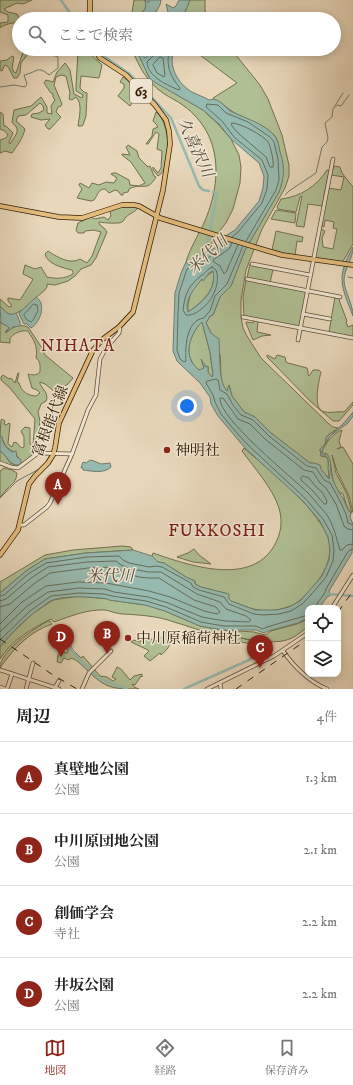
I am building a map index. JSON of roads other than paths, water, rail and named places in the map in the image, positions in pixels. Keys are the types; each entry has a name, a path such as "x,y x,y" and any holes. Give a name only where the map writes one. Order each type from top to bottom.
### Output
{"main road":[{"path":"89,2 90,12"},
{"name":"富根能代線","path":"0,555 16,534 20,525 29,484 46,466 54,453 59,424 93,350 103,339 119,328 133,312 165,175 170,140 166,120 155,105 130,79 104,61 100,56"},
{"path":"0,206 59,217 86,218 131,204 139,206 156,216 200,231 282,255 353,265"}],"street":[{"path":"298,340 333,159"},
{"path":"252,264 310,275"},
{"path":"247,279 340,297"},
{"path":"303,314 330,319"},
{"path":"243,317 353,338"},
{"path":"20,525 24,525 48,506 72,454 88,410 96,395 100,359 106,348 120,331 119,328"},
{"path":"0,463 18,468 38,453 72,454"},
{"path":"334,605 353,575"},
{"path":"207,689 283,651 305,635"},
{"path":"82,689 89,673 111,651"},
{"path":"283,651 304,676 327,689"},
{"path":"26,689 33,663"},
{"path":"0,670 56,689 59,681"},
{"path":"0,687 6,689 12,674"},
{"path":"220,683 220,689"}],"water":[{"path":"145,0 148,0 148,3 150,0 161,0 156,12 142,12 146,7"},
{"path":"179,0 190,0 185,12 168,12 166,4 173,8"},
{"name":"米代川","path":"139,56 143,56 145,58 147,56 172,56 175,74 182,84 192,92 209,100 213,99 221,102 230,111 269,130 277,140 283,169 283,178 279,192 245,250 231,286 220,297 213,315 210,316 206,323 211,333 219,339 222,381 227,391 229,385 232,396 244,412 255,417 271,433 310,463 320,465 321,469 329,479 328,460 326,456 321,456 320,449 326,443 326,438 329,434 334,432 344,423 353,412 353,416 348,423 330,436 321,452 322,454 327,454 329,456 331,473 334,482 351,513 350,517 353,524 352,553 329,591 331,595 327,597 321,605 305,605 305,620 264,633 256,630 224,630 200,626 165,611 145,605 102,598 72,597 52,600 21,624 0,647 0,593 26,571 45,559 86,553 133,550 152,556 158,562 164,563 195,581 195,584 201,587 229,594 229,599 231,601 255,610 277,610 289,607 300,601 322,576 329,560 330,549 328,537 320,521 303,501 245,448 218,416 211,404 210,397 200,383 177,361 173,351 175,293 186,262 190,265 192,264 206,252 210,251 226,239 223,240 227,235 235,230 259,201 263,188 264,176 259,163 231,139 219,124 203,110 150,79","holes":["213,271 213,284 211,290 203,300 188,312 187,303 190,295 202,279 203,281 209,273","202,322 210,352 212,377 208,372 208,366 206,367 201,359 204,368 199,370 192,363 189,355 189,345 193,334"]},
{"path":"353,247 352,256 345,272 344,281 352,307 353,316 343,289 342,274"},
{"path":"36,297 41,304 42,309 37,322 31,328 27,324 24,324 19,314"},
{"path":"0,306 9,314 16,313 20,326 13,327 6,333 9,328 1,323"},
{"path":"0,436 8,449 12,452 16,451 17,457 21,460 19,465 13,464 0,451"},
{"path":"90,460 101,464 110,463 111,467 105,471 83,470 83,468 81,468 83,462 86,463"}],"waterway":[{"name":"久喜沢川","path":"61,0 69,12"},
{"path":"0,87 14,85 25,87 27,84 24,75 37,70 42,70 49,75 58,68 58,57 56,56"},
{"name":"久喜沢川","path":"104,56 130,74 171,118 199,186 203,190 209,191"},
{"path":"285,195 316,173 322,147 327,142 328,138 325,123 332,117 333,109 343,93"},
{"path":"336,106 341,106 349,95"},
{"name":"久喜沢川","path":"202,259 202,254 208,240 217,194 213,192"},
{"path":"348,277 353,278"},
{"path":"45,464 50,455"},
{"path":"0,498 17,481 41,468"},
{"path":"328,594 353,596"},
{"path":"55,627 63,629 67,632 65,641 79,659 100,679 127,689"},
{"path":"56,628 53,630 56,633 61,629"},
{"path":"65,640 68,639 67,635"},
{"path":"184,689 249,660 258,651 260,646"}],"railway":[{"path":"341,608 353,591"},
{"path":"0,639 53,675 77,689"},
{"path":"236,689 305,641"}],"place":[{"name":"神明社","path":"167,450"},
{"name":"真壁地公園","path":"58,505"},
{"name":"中川原稲荷神社","path":"128,638"},
{"name":"中川原団地公園","path":"107,654"},
{"name":"井坂公園","path":"61,657"},
{"name":"創価学会","path":"260,668"}],"district":[{"name":"NIHATA","path":"78,345"},
{"name":"FUKKOSHI","path":"217,530"}]}
